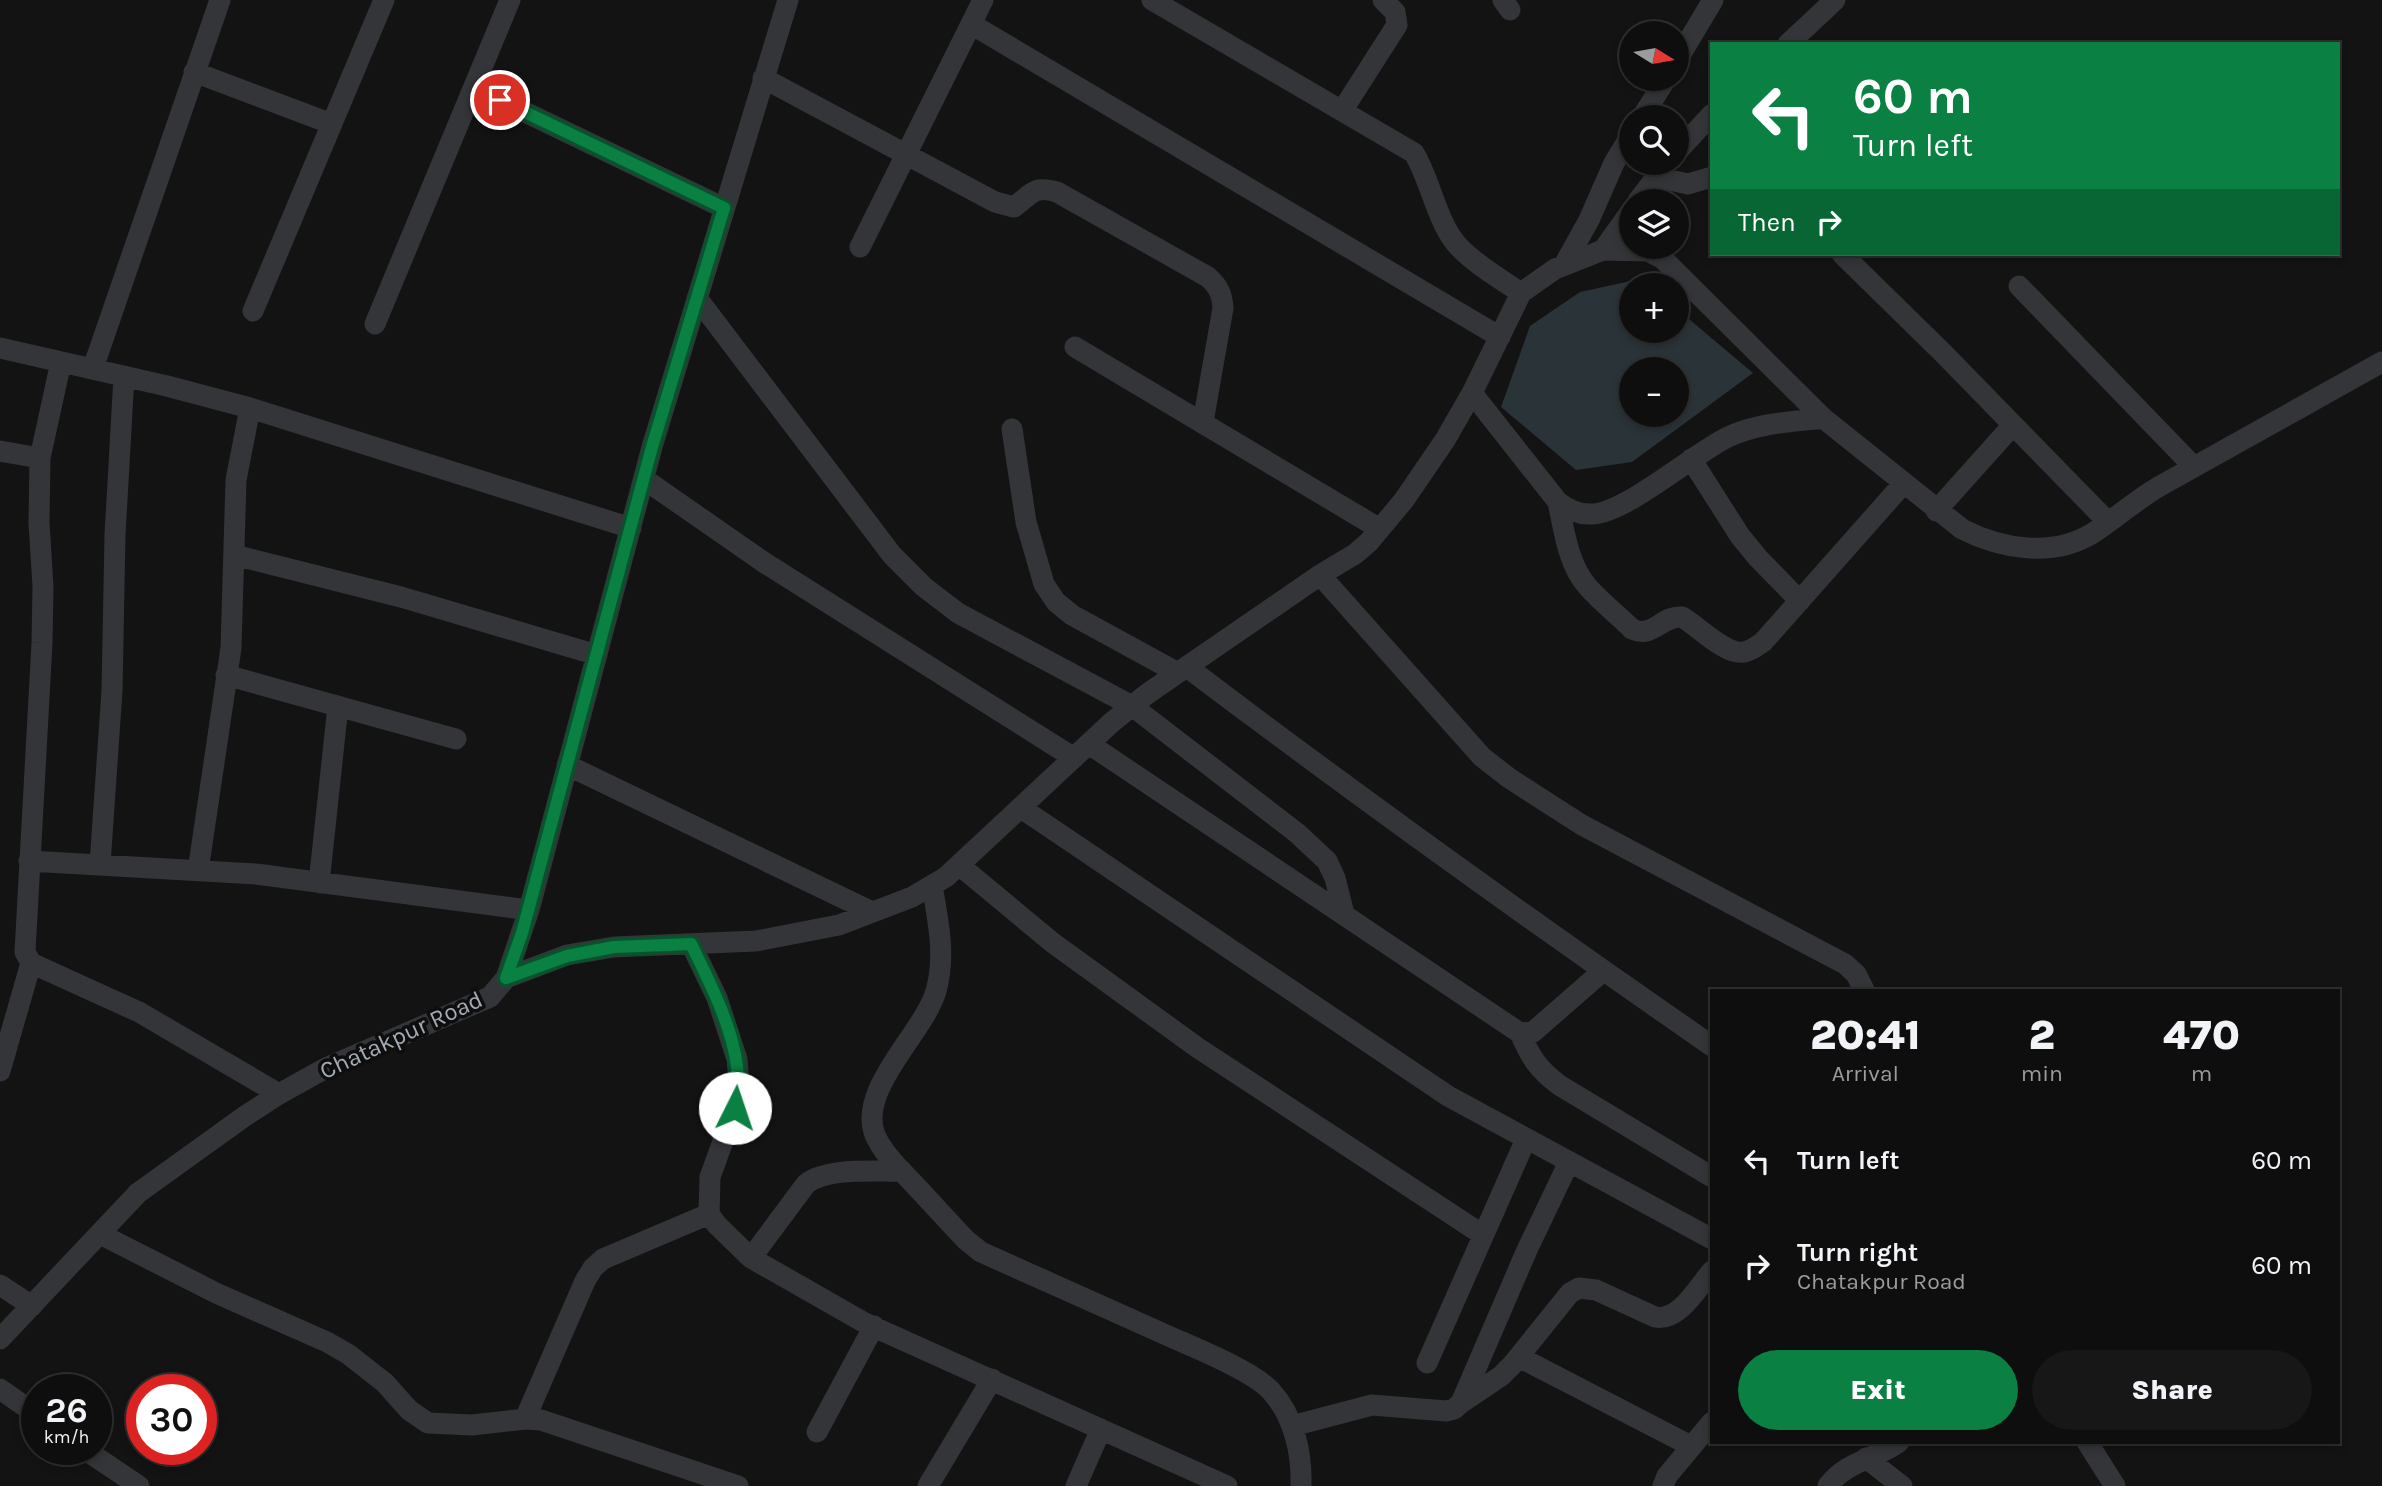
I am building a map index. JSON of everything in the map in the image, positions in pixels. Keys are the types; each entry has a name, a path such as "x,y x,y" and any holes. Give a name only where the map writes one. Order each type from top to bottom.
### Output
{"street":[{"path":"93,368 220,0"},
{"path":"253,311 384,0"},
{"path":"375,324 510,0"},
{"name":"Chatakpur Road","path":"0,1339 138,1193 279,1094 326,1068 490,997 506,978 528,910 644,479 788,0"},
{"path":"860,247 983,0"},
{"path":"1152,0 1414,153 1424,169 1447,230 1459,247 1521,293"},
{"path":"1342,111 1397,25 1395,12 1383,0"},
{"path":"1689,40 1713,0"},
{"path":"1790,42 1835,0"},
{"path":"971,24 1500,337"},
{"path":"194,72 332,124"},
{"path":"763,78 1004,206 1014,207 1032,191 1043,188 1057,192 1208,277 1217,285 1222,295 1223,309 1203,422"},
{"path":"475,88 724,208"},
{"path":"1689,139 1710,116"},
{"path":"1564,265 1590,220 1619,155"},
{"path":"1647,189 1658,175"},
{"path":"1671,175 1688,184 1710,178"},
{"path":"1603,250 1619,228"},
{"path":"506,978 567,956 602,949 783,937 839,925 912,897 946,877 1132,706 1320,575 1355,554 1404,500 1432,460 1472,393 1521,293 1564,265 1603,250 1648,251 1662,258 1823,418 1936,511 1981,539 2014,546 2054,547 2091,534 2133,503 2382,362"},
{"path":"1844,256 2108,522"},
{"path":"2019,286 2194,467"},
{"path":"697,298 892,555 924,587 958,612 1132,706 1297,833 1327,861 1335,878 1344,914"},
{"path":"1076,347 1380,529"},
{"path":"0,348 93,368 250,408 631,528"},
{"path":"61,362 40,458 42,643 25,951 31,963 139,1012 279,1094"},
{"path":"100,864 112,691 115,535 124,376"},
{"path":"1472,393 1558,502 1577,512 1592,514 1620,505 1691,459 1745,430 1823,418"},
{"path":"198,871 231,648 236,480 250,408"},
{"path":"1936,511 2013,425"},
{"path":"1012,429 1026,522 1044,584 1056,601 1072,615 1183,670 1710,1045"},
{"path":"0,451 40,458"},
{"path":"1691,459 1740,536 1800,601"},
{"path":"644,479 765,562 1082,751 1344,914 1520,1033 1540,1071 1710,1176"},
{"path":"1558,502 1568,546 1580,576 1632,629 1641,633 1649,632 1675,616 1682,617 1721,645 1741,653 1763,642 1903,484"},
{"path":"234,555 401,597 597,655"},
{"path":"1320,575 1482,757 1509,778 1583,825 1845,964 1856,974 1864,989"},
{"path":"226,676 456,739"},
{"path":"319,883 338,706"},
{"path":"567,765 872,912"},
{"path":"1021,808 1448,1096 1710,1238"},
{"path":"30,861 256,874 528,910"},
{"path":"958,865 1053,943 1198,1048 1483,1235"},
{"path":"932,885 942,943 942,968 928,1013 887,1074 876,1097 872,1120 875,1135 888,1156 966,1240 981,1252 1211,1355 1269,1388 1283,1406 1292,1426 1299,1455 1301,1486"},
{"path":"691,944 717,998 737,1059 735,1108 710,1177 709,1214 717,1225 751,1258 874,1326 1227,1486"},
{"path":"0,1071 31,963"},
{"path":"1520,1033 1533,1032 1603,971"},
{"path":"1427,1363 1527,1139"},
{"path":"1461,1403 1527,1250 1569,1162"},
{"path":"751,1258 806,1184 813,1179 852,1172 902,1171"},
{"path":"525,1419 593,1268 603,1259 709,1214"},
{"path":"100,1234 250,1310 316,1337 348,1354 385,1383 419,1419 428,1423 471,1425 525,1419 541,1420 737,1486"},
{"path":"1292,1426 1372,1405 1454,1409 1501,1376 1570,1293 1579,1288 1596,1290 1664,1319 1672,1315 1710,1273"},
{"path":"0,1285 32,1306"},
{"path":"817,1432 874,1326"},
{"path":"1519,1357 1691,1446"},
{"path":"928,1486 992,1379"},
{"path":"0,1389 21,1404"},
{"path":"1663,1486 1667,1476 1710,1424"},
{"path":"1076,1486 1101,1429"},
{"path":"1828,1486 1833,1478 1850,1465 1893,1444"},
{"path":"2088,1444 2115,1486"},
{"path":"1866,1458 1902,1486"},
{"path":"108,1465 139,1486"}],"shaded area":[{"path":"1619,284 1619,343 1689,343 1689,319 1753,373 1689,420 1689,357 1619,357 1619,427 1680,427 1632,462 1576,470 1501,407 1530,326 1580,292"}],"route":[{"path":"500,100 724,208 652,447 522,933 506,978 567,956 614,947 691,944 717,998 737,1059 735,1108"}]}
